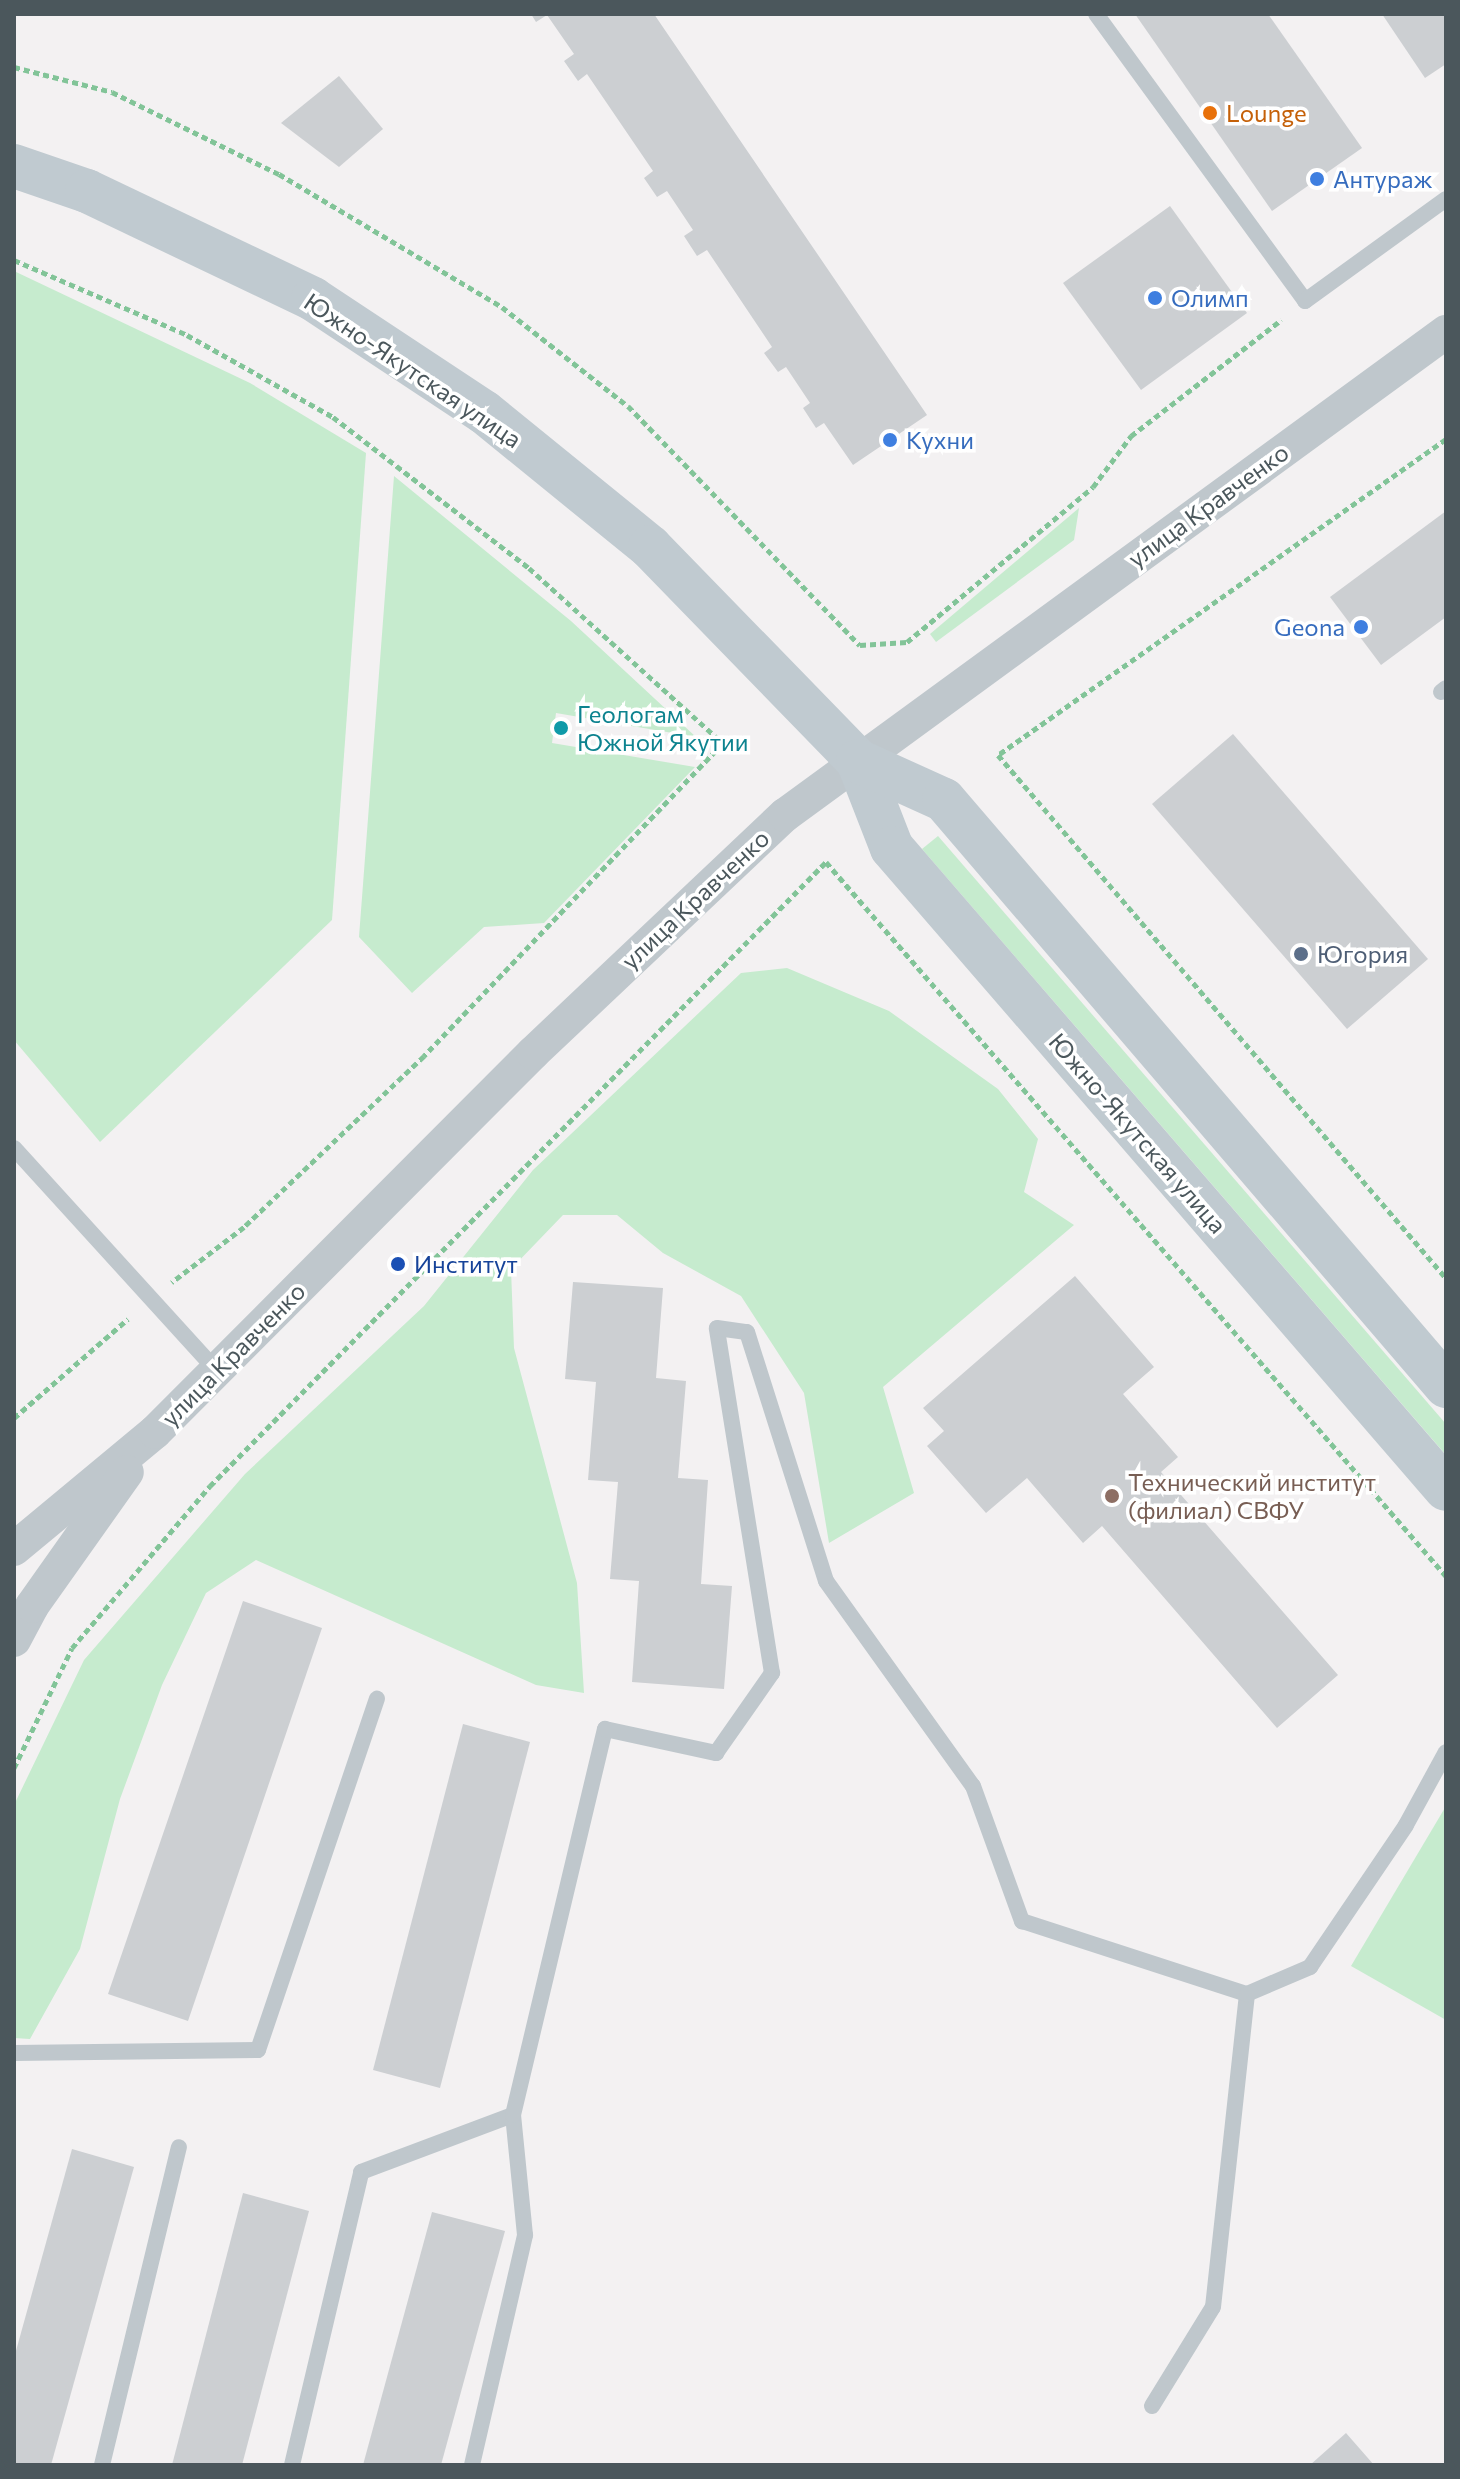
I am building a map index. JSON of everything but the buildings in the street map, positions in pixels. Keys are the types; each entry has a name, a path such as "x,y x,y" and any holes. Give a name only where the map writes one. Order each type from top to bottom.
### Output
{"street":[{"name":"Южно-Якутская улица","path":"14,166 87,191 313,299 484,412 650,547 858,761 944,800 1446,1386"},
{"name":"улица Кравченко","path":"14,1549 155,1432 533,1053 785,815 1446,332"},
{"name":"Южно-Якутская улица","path":"858,761 892,848 1446,1489"},
{"path":"14,1640 32,1606 155,1432"}],"lane":[{"path":"1096,14 1305,301 1446,199"},
{"path":"14,1148 217,1371"},
{"path":"472,2465 525,2235 513,2115 605,1729 716,1753 772,1673 717,1328 747,1332 826,1581 973,1786 1022,1921 1247,1994 1310,1967 1406,1825 1446,1752"},
{"path":"14,2053 258,2050 377,1699"},
{"path":"1152,2406 1213,2307 1247,1994"},
{"path":"292,2465 361,2172 513,2115"},
{"path":"102,2465 179,2147"}],"path":[{"path":"14,67 112,92 279,174 502,307 628,406 860,645 907,642 1093,487 1131,436 1305,301"},
{"path":"14,260 187,335 333,417 529,568 723,743 424,1056 244,1227 151,1298 14,1418"},
{"path":"1446,439 998,755 1446,1278"},
{"path":"14,1768 72,1648 210,1486 826,862 1446,1576"}],"green space":[{"path":"14,271 250,383 366,453 332,920 100,1142 14,1040"},
{"path":"394,476 571,621 696,737 556,713 552,743 695,767 544,923 484,927 412,993 359,937"},
{"path":"1079,508 1074,540 936,642 930,634"},
{"path":"938,836 1446,1424 1446,1455 922,849"},
{"path":"787,968 889,1011 998,1089 1038,1139 1024,1192 1074,1225 883,1387 914,1493 829,1543 804,1393 741,1296 663,1253 617,1215 563,1215 511,1269 514,1348 577,1583 584,1693 536,1685 256,1560 206,1593 162,1685 120,1799 80,1949 30,2039 14,2038 14,1805 84,1660 245,1474 424,1306 533,1170 741,973"},
{"path":"1446,1806 1446,2020 1351,1966"}],"place":[{"name":"Lounge","path":"1210,113"},
{"name":"Антураж","path":"1317,179"},
{"name":"Олимп","path":"1155,298"},
{"name":"Кухни","path":"890,440"},
{"name":"Geona","path":"1361,627"},
{"name":"Геологам Южной Якутии","path":"561,728"},
{"name":"Югория","path":"1301,954"},
{"name":"Институт","path":"398,1264"},
{"name":"Технический институт (филиал) СВФУ","path":"1112,1496"}]}
